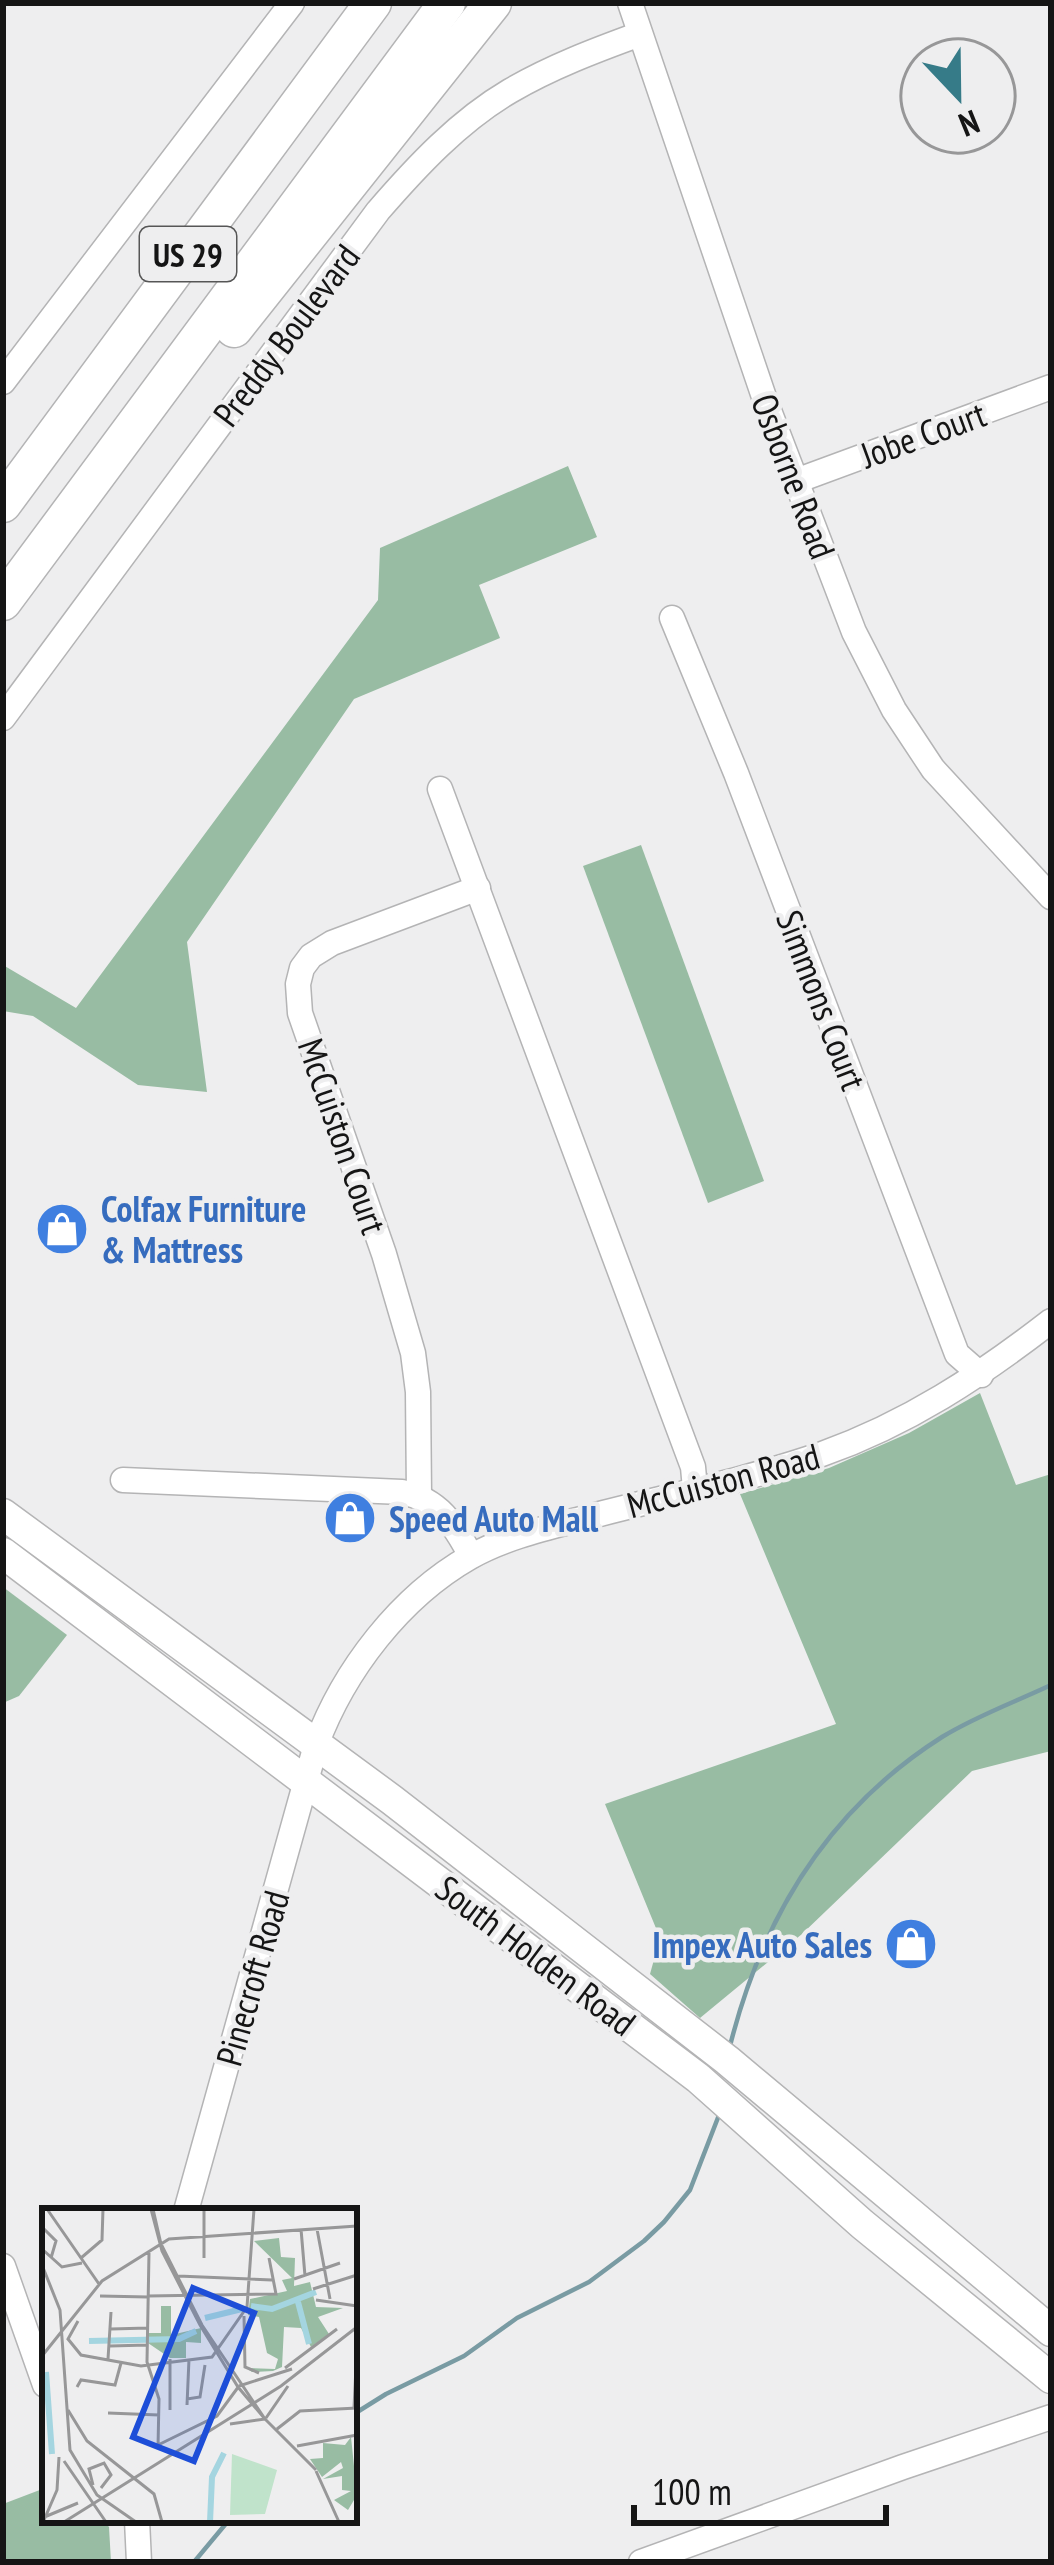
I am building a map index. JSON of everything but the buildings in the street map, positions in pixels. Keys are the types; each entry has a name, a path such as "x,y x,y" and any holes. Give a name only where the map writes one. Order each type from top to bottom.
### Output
{"highway":[{"name":"US 29","path":"3,504 373,3"},
{"name":"US 29","path":"3,602 447,3"},
{"path":"125,436 231,333 493,3"}],"main road":[{"name":"South Holden Road","path":"3,1514 316,1745 727,2060 1051,2331"},
{"name":"South Holden Road","path":"3,1553 698,2078 862,2224 1051,2378"}],"street":[{"path":"3,382 292,3"},
{"name":"Osborne Road","path":"630,3 764,400 854,632 894,710 933,769 1051,897"},
{"name":"Preddy Boulevard","path":"3,718 351,247 415,168 508,93 640,34"},
{"name":"Jobe Court","path":"796,481 1051,387"},
{"name":"Simmons Court","path":"672,618 736,773 957,1354 981,1375"},
{"path":"440,789 693,1467 695,1490"},
{"name":"McCuiston Court","path":"419,1496 413,1353 384,1253 304,1026 298,984 302,968 321,949 478,888"},
{"name":"McCuiston Road","path":"316,1745 329,1709 386,1629 422,1591 471,1556 548,1528 784,1466 856,1442 981,1375 1051,1321"},
{"path":"122,1480 384,1490 419,1496 441,1510 471,1556"},
{"name":"Pinecroft Road","path":"188,2208 316,1745"},
{"path":"3,2266 42,2376"},
{"path":"641,2562 1051,2417"},
{"path":"137,2523 140,2562"}],"green space":[{"path":"568,466 597,537 479,585 500,638 354,699 187,942 207,1092 138,1085 33,1016 3,1011 3,965 76,1008 378,600 380,548"},
{"path":"641,845 764,1181 708,1203 583,866"},
{"path":"980,1393 1016,1485 1051,1474 1051,1751 972,1771 802,1934 700,2018 650,1974 660,1938 605,1804 836,1724 740,1494 829,1468 909,1433"},
{"path":"3,1587 67,1635 19,1696 3,1703"},
{"path":"42,2489 42,2523 106,2523 111,2562 3,2562 3,2504"}],"waterway":[{"path":"729,2050 760,1956 780,1913 833,1834 865,1798 942,1737 1051,1685"},
{"path":"357,2412 464,2356 517,2318 589,2282 644,2241 690,2190 719,2115"},
{"path":"194,2562 226,2523"}],"place":[{"name":"Colfax Furniture & Mattress","path":"62,1229"},
{"name":"Speed Auto Mall","path":"350,1518"},
{"name":"Impex Auto Sales","path":"911,1944"}]}
